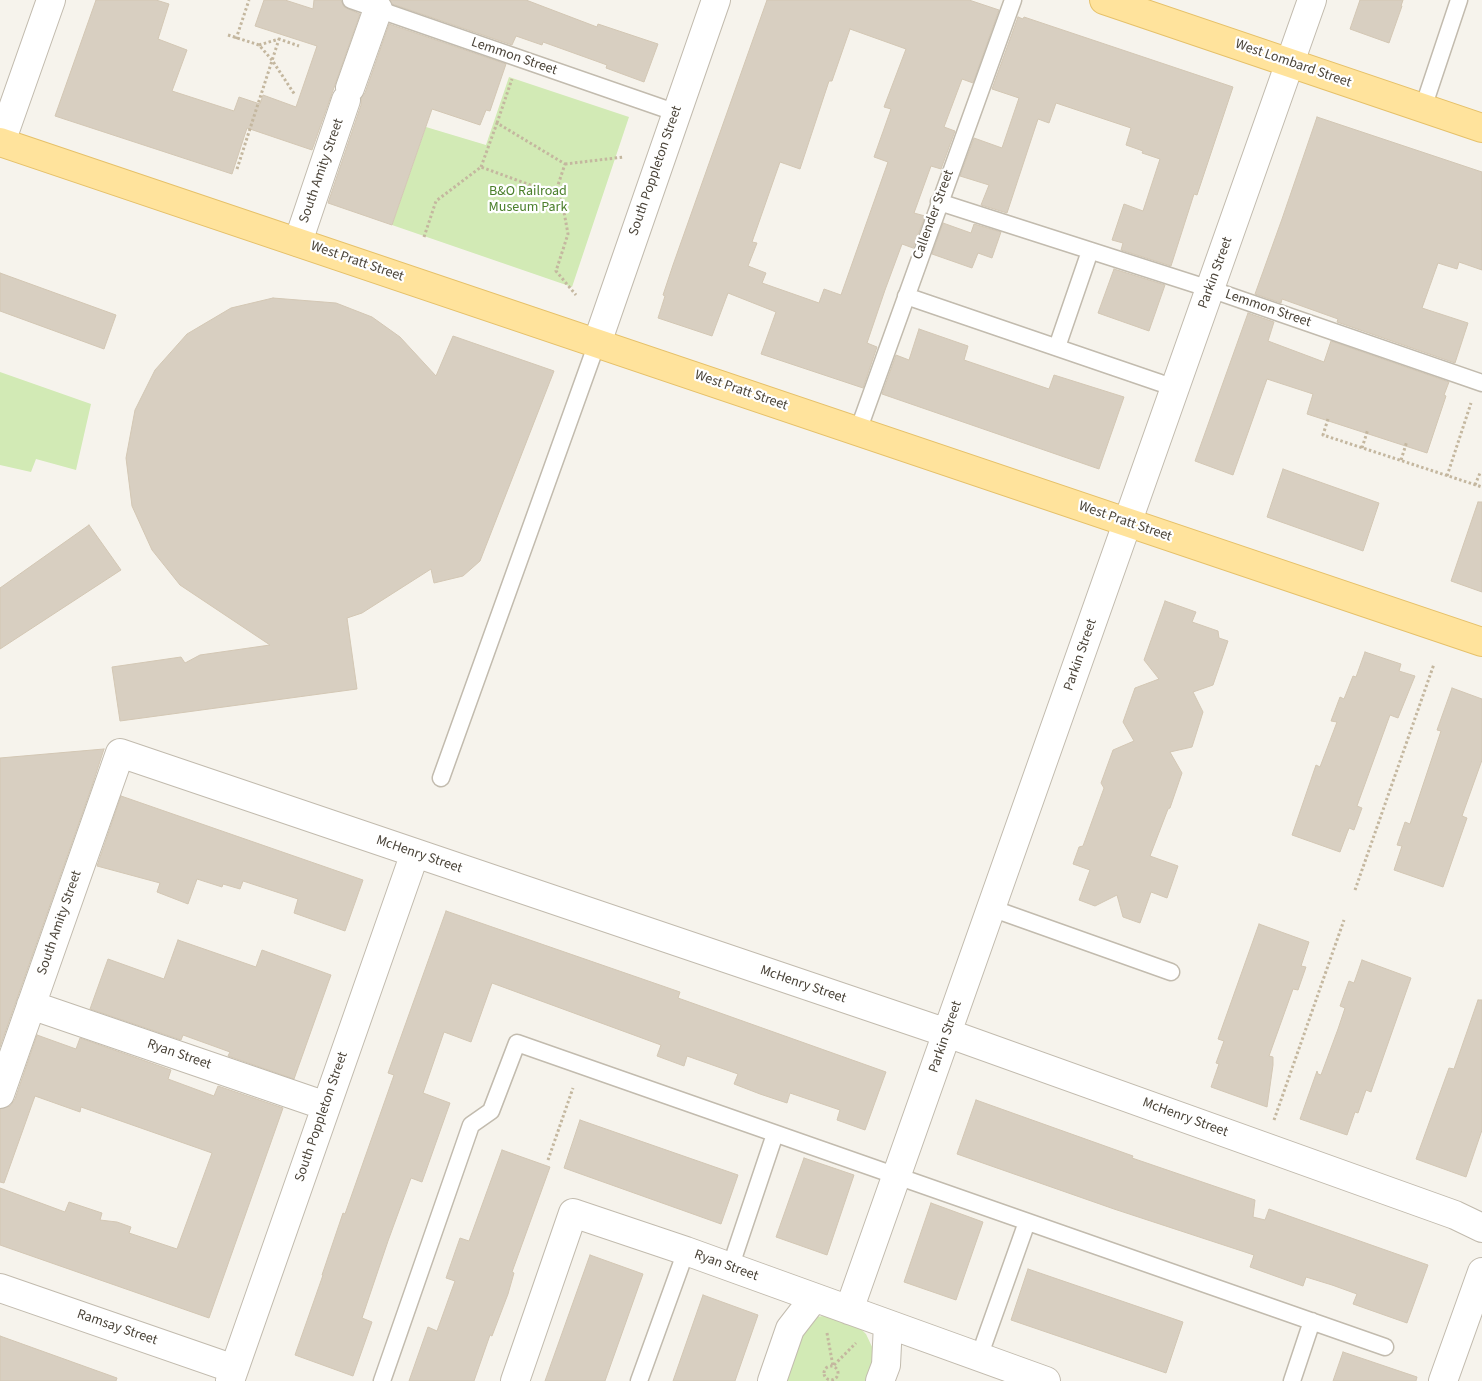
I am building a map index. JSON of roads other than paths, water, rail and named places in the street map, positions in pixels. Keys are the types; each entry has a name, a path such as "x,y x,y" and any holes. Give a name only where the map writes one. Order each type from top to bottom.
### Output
{"main road":[{"name":"West Lombard Street","path":"1104,0 1482,128"},
{"name":"West Pratt Street","path":"0,142 1482,642"}],"street":[{"path":"0,142 51,0"},
{"name":"South Poppleton Street","path":"597,343 716,0"},
{"name":"Parkin Street","path":"849,1310 1312,0"},
{"name":"South Amity Street","path":"298,242 378,9"},
{"name":"South Amity Street","path":"0,1094 120,753"},
{"name":"McHenry Street","path":"120,753 947,1033 1455,1215 1482,1228"},
{"name":"South Poppleton Street","path":"232,1375 415,853"},
{"name":"Ryan Street","path":"32,1004 326,1106"},
{"name":"Ryan Street","path":"515,1381 573,1213 686,1251 979,1357 1031,1378"},
{"path":"1443,1381 1482,1272"},
{"name":"Ramsay Street","path":"0,1288 232,1375"},
{"path":"772,1381 790,1329 814,1298"},
{"path":"880,1381 886,1364 888,1324"}],"lane":[{"name":"Lemmon Street","path":"351,0 677,113"},
{"name":"Callender Street","path":"858,431 1013,0"},
{"path":"1423,108 1459,0"},
{"name":"Lemmon Street","path":"939,202 1210,289 1482,383"},
{"path":"1057,348 1090,251"},
{"path":"906,296 1175,388"},
{"path":"441,778 597,343"},
{"path":"992,908 1170,972"},
{"path":"382,1381 471,1124 491,1111 517,1043 1385,1347"},
{"path":"730,1268 775,1134"},
{"path":"979,1357 1027,1222"},
{"path":"639,1381 686,1251"},
{"path":"1292,1381 1312,1321"}],"park label":[{"name":"B&O Railroad Museum Park","path":"528,200"}]}
